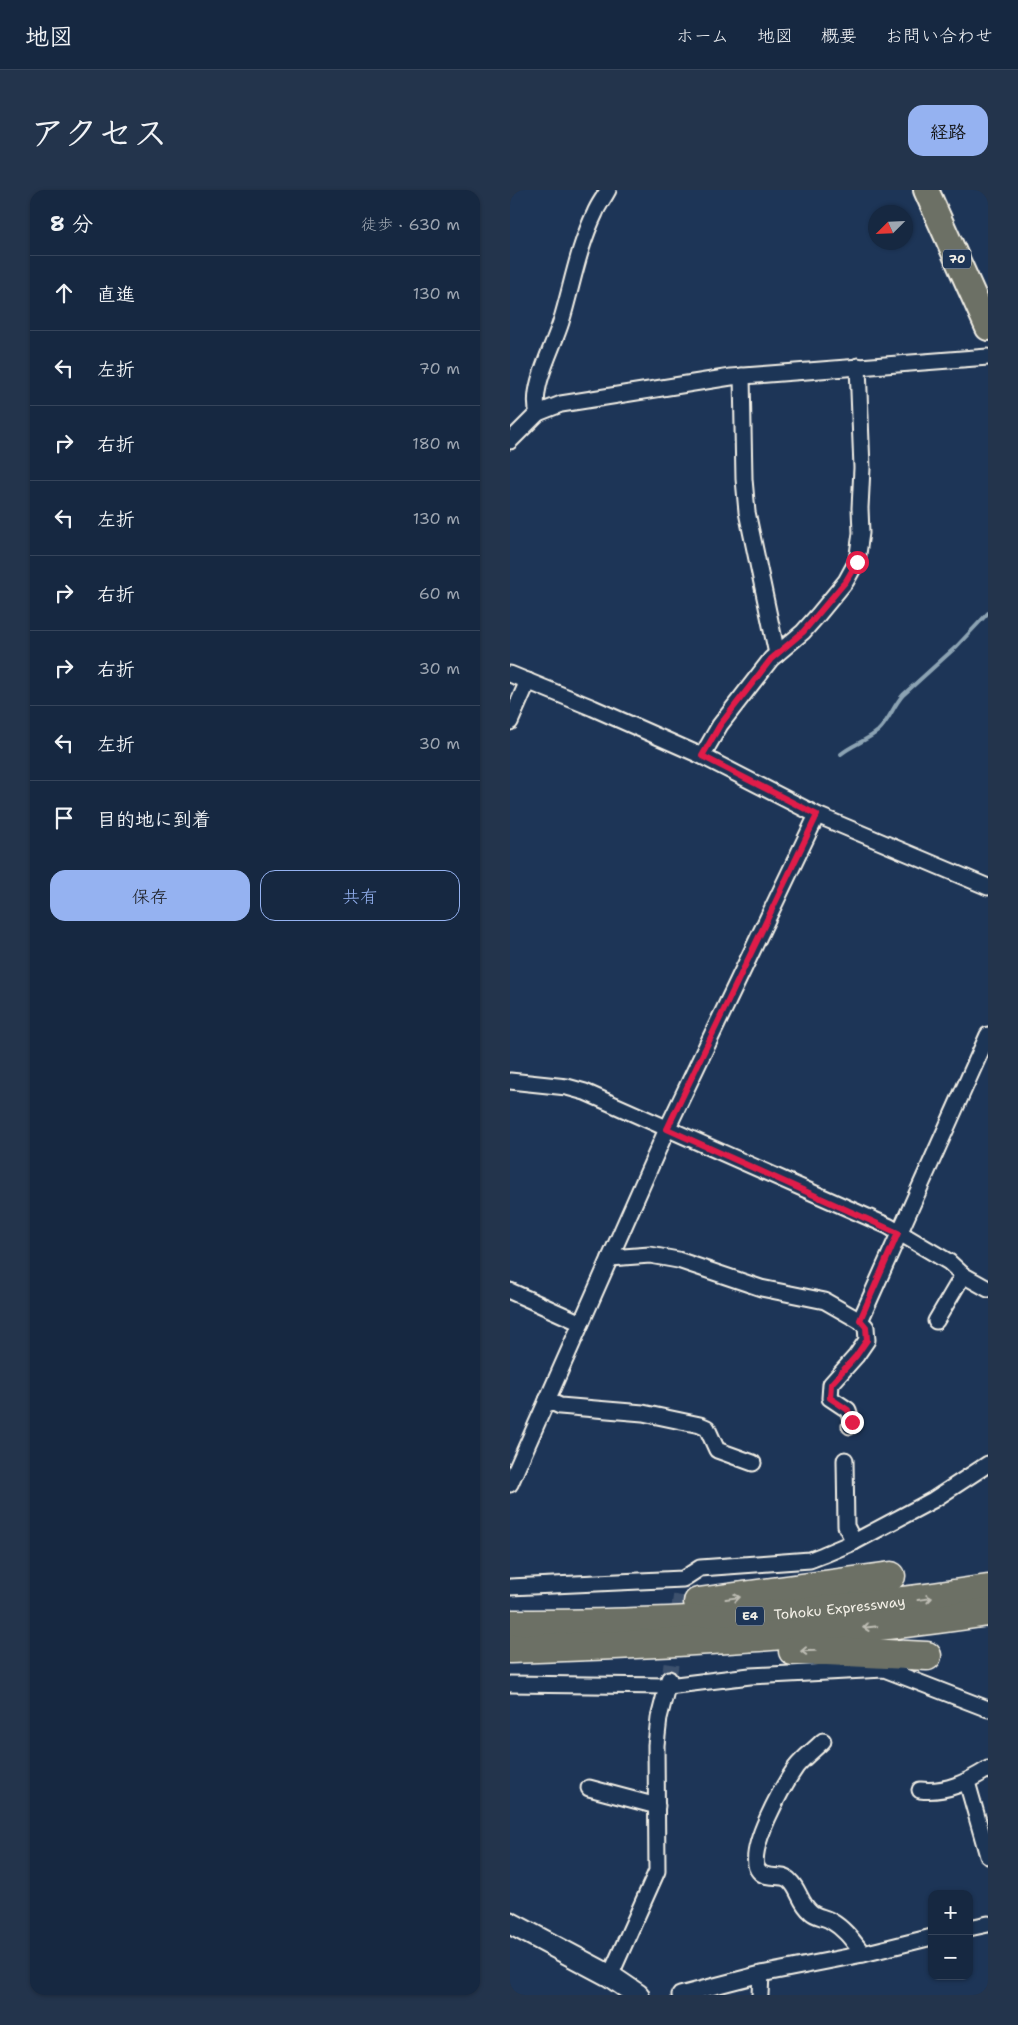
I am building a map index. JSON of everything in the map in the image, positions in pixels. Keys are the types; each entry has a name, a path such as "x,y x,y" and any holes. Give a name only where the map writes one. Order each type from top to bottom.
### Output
{"highway":[{"path":"510,1620 707,1601 891,1576"},
{"name":"Tohoku Expressway","path":"510,1624 636,1622 795,1612 913,1600 988,1589"},
{"name":"Tohoku Expressway","path":"510,1651 822,1632 988,1612"},
{"path":"510,1651 595,1657 827,1650 927,1656"}],"main road":[{"name":"70","path":"926,190 988,328"}],"street":[{"path":"538,413 535,406 541,376 561,322 571,282 595,212 608,190"},
{"path":"510,441 538,413 561,404 742,376 988,357"},
{"path":"702,756 720,725 777,654 803,632 846,581 857,562 861,533 862,468 858,366"},
{"path":"742,376 744,479 747,512 777,654"},
{"path":"510,674 702,756 817,815 988,887"},
{"path":"510,722 528,681"},
{"path":"510,1484 667,1129 817,815"},
{"path":"860,1320 988,1035"},
{"path":"510,1081 567,1087 585,1092 898,1233 949,1262 963,1275 988,1289"},
{"path":"610,1258 650,1255 678,1260 761,1288 825,1301 860,1320 866,1327 867,1340 856,1356 831,1384 830,1393 830,1398 848,1410 852,1422 850,1426"},
{"path":"936,1322 963,1275"},
{"path":"510,1291 581,1323"},
{"path":"547,1400 560,1406 643,1413 700,1425 707,1428 717,1450 753,1463"},
{"path":"845,1460 846,1526 854,1542"},
{"path":"510,1587 683,1582 700,1568 810,1560 854,1542 933,1500 988,1464"},
{"path":"510,1684 669,1682 884,1669 988,1709"},
{"path":"610,1976 657,1871 656,1745 659,1718 669,1682"},
{"path":"823,1741 796,1767 768,1815 755,1862 758,1870 766,1876 786,1878 791,1881 802,1904 813,1914 830,1920 844,1930 863,1954"},
{"path":"920,1790 934,1791 967,1782 988,1769"},
{"path":"967,1782 988,1856"},
{"path":"589,1788 657,1806"},
{"path":"510,1923 610,1976 638,1995"},
{"path":"973,1927 988,1924"},
{"path":"680,1995 761,1974 928,1939"},
{"path":"760,1995 761,1974"}],"waterway":[{"path":"841,754 878,731 903,695 957,646 988,613"}],"tunnel":[{"path":"669,1679 682,1586"}],"route":[{"path":"852,1422 848,1410 830,1398 831,1384 856,1356 867,1340 866,1327 860,1320 898,1233 888,1226 667,1129 817,815 702,756 720,725 771,659 803,632 846,581 857,562"}]}
